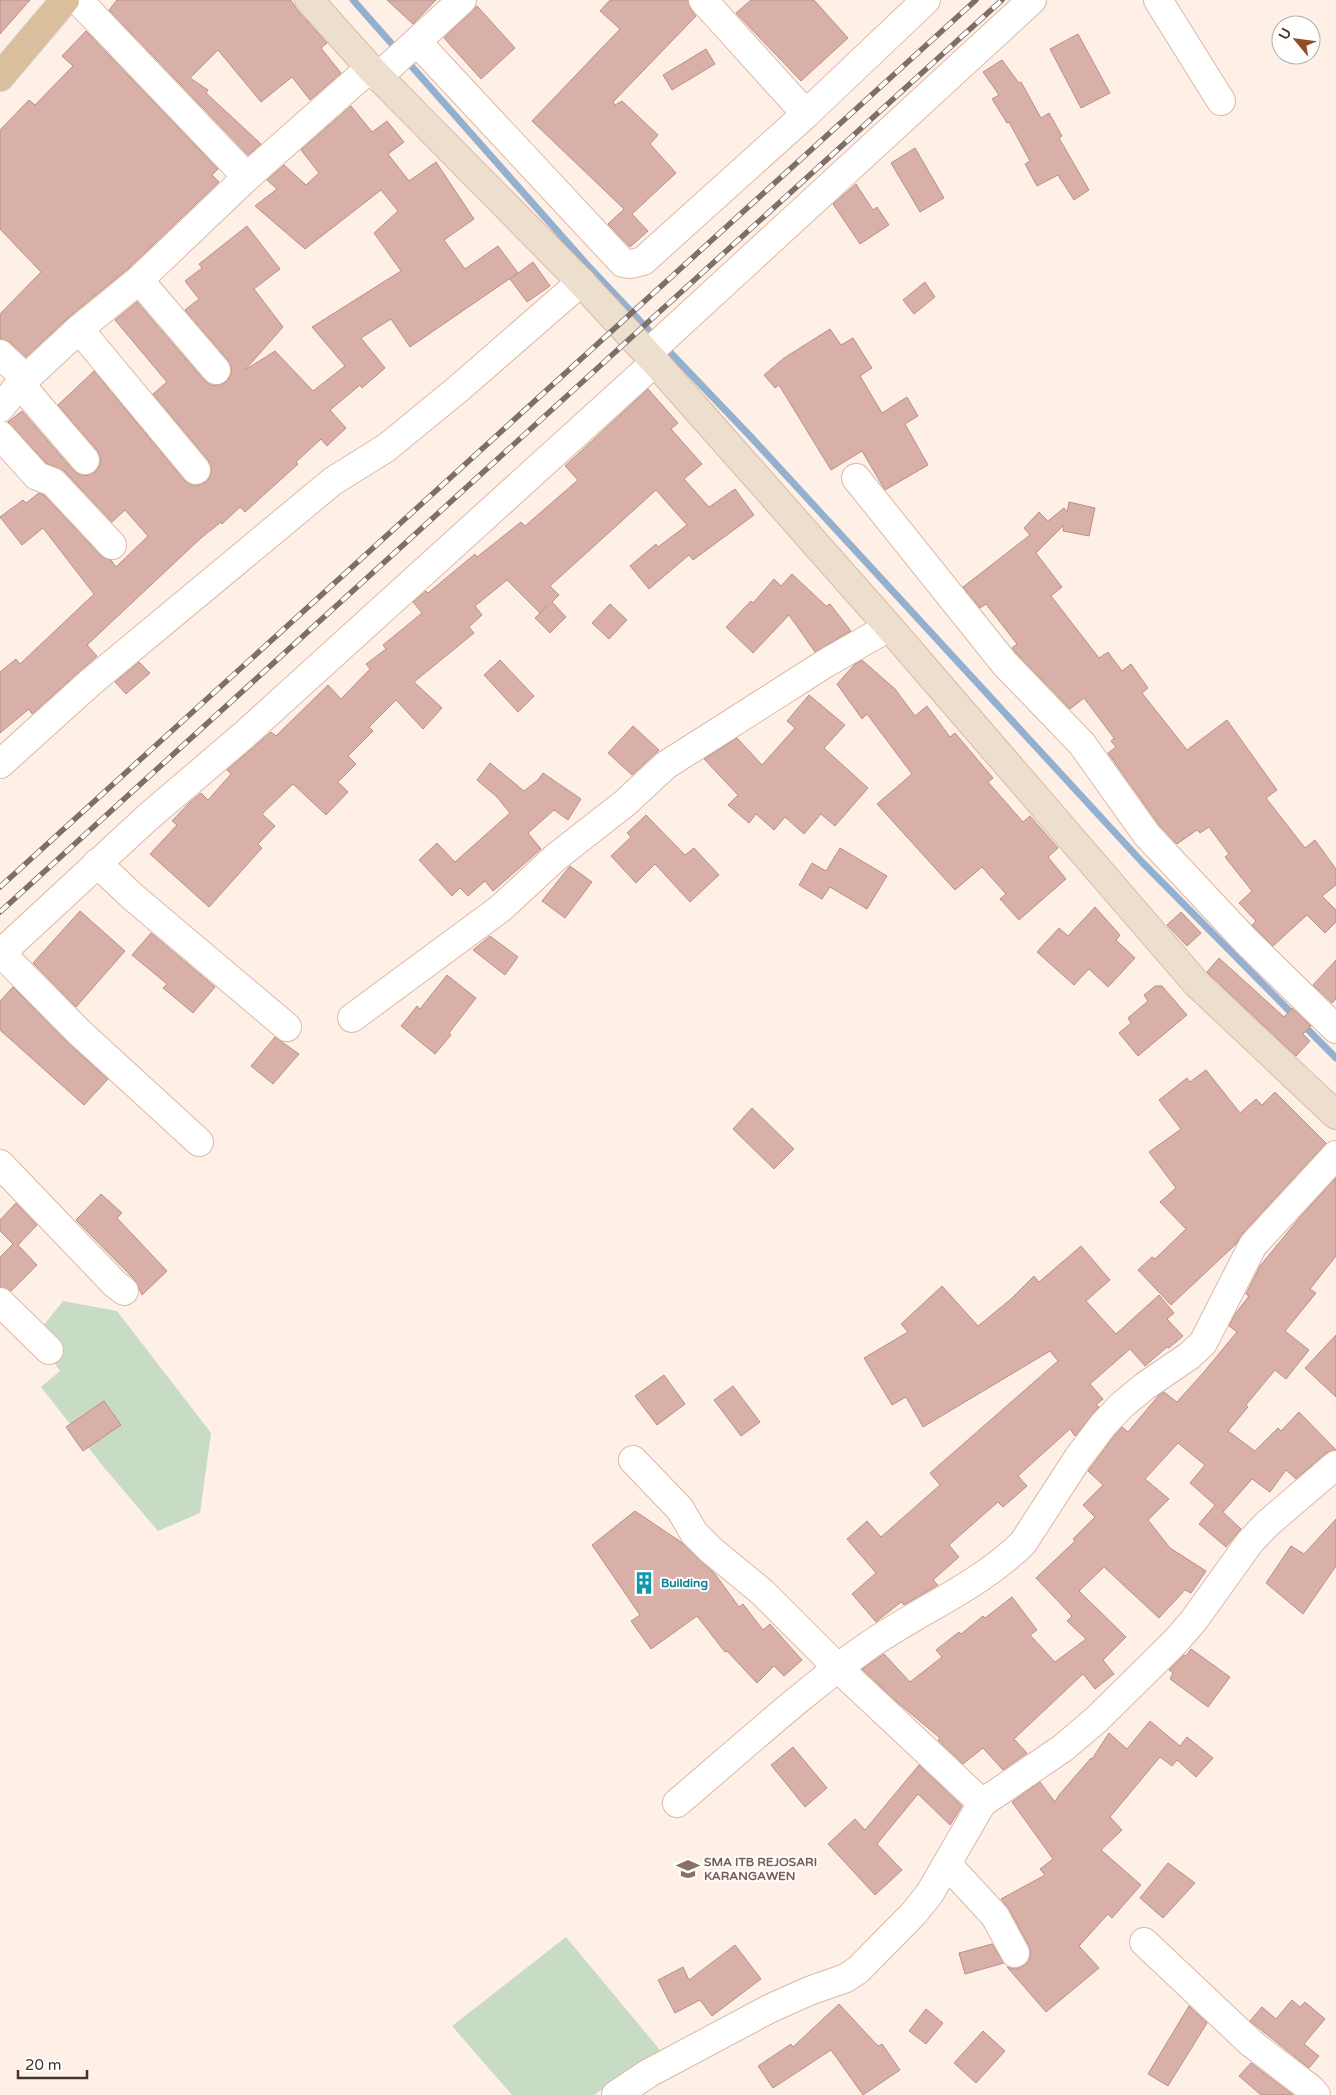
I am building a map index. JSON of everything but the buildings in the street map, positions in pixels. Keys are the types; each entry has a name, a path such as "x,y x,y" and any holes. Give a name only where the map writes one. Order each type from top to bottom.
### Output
{"main road":[{"path":"0,77 66,0"},
{"path":"309,0 394,60 581,282 659,347 889,627 1196,983 1336,1115"}],"street":[{"path":"78,0 247,177"},
{"path":"0,408 23,381 79,329 139,280 247,177 394,60 462,0"},
{"path":"704,0 806,114"},
{"path":"394,60 623,263 631,264 643,261 806,114 926,0"},
{"path":"200,1142 79,1032 1,953 97,863 244,734 1032,0"},
{"path":"1158,0 1220,101"},
{"path":"139,280 216,370"},
{"path":"0,764 92,681 333,481 386,448 458,389 581,282"},
{"path":"79,329 196,470"},
{"path":"0,354 85,460"},
{"path":"0,435 37,476 53,482 112,545"},
{"path":"856,478 1005,664 1082,744 1147,835 1246,941 1336,1029"},
{"path":"352,1018 501,908 556,856 624,802 666,765 826,663 889,627"},
{"path":"97,863 133,897 287,1027"},
{"path":"678,1803 811,1688 838,1668 874,1642 972,1584 1001,1564 1023,1542 1078,1458 1103,1425 1122,1405 1145,1386 1189,1356 1202,1343 1253,1245 1336,1155"},
{"path":"0,1164 115,1284 124,1291"},
{"path":"0,1302 49,1350"},
{"path":"633,1460 680,1509 694,1533 762,1592 838,1668 982,1803"},
{"path":"616,2095 649,2073 769,2009 852,1974 914,1913 930,1893 982,1803 1063,1748 1098,1719 1176,1641 1250,1542 1267,1524 1336,1465"},
{"path":"947,1864 995,1916 1016,1953"},
{"path":"1144,1942 1250,2044 1312,2089 1316,2095"}],"green space":[{"path":"63,1301 117,1311 211,1433 200,1513 158,1531 102,1465 41,1387 60,1371 36,1335"},
{"path":"566,1937 660,2050 594,2095 512,2095 452,2026"}],"waterway":[{"path":"353,0 399,52"},
{"path":"406,60 589,267 656,338"},
{"path":"664,346 750,436 1142,862 1336,1058"}],"railway":[{"path":"0,887 976,0"},
{"path":"0,912 1002,0"}],"place":[{"name":"Building","path":"644,1583"},
{"name":"SMA ITB REJOSARI KARANGAWEN","path":"688,1869"}]}
